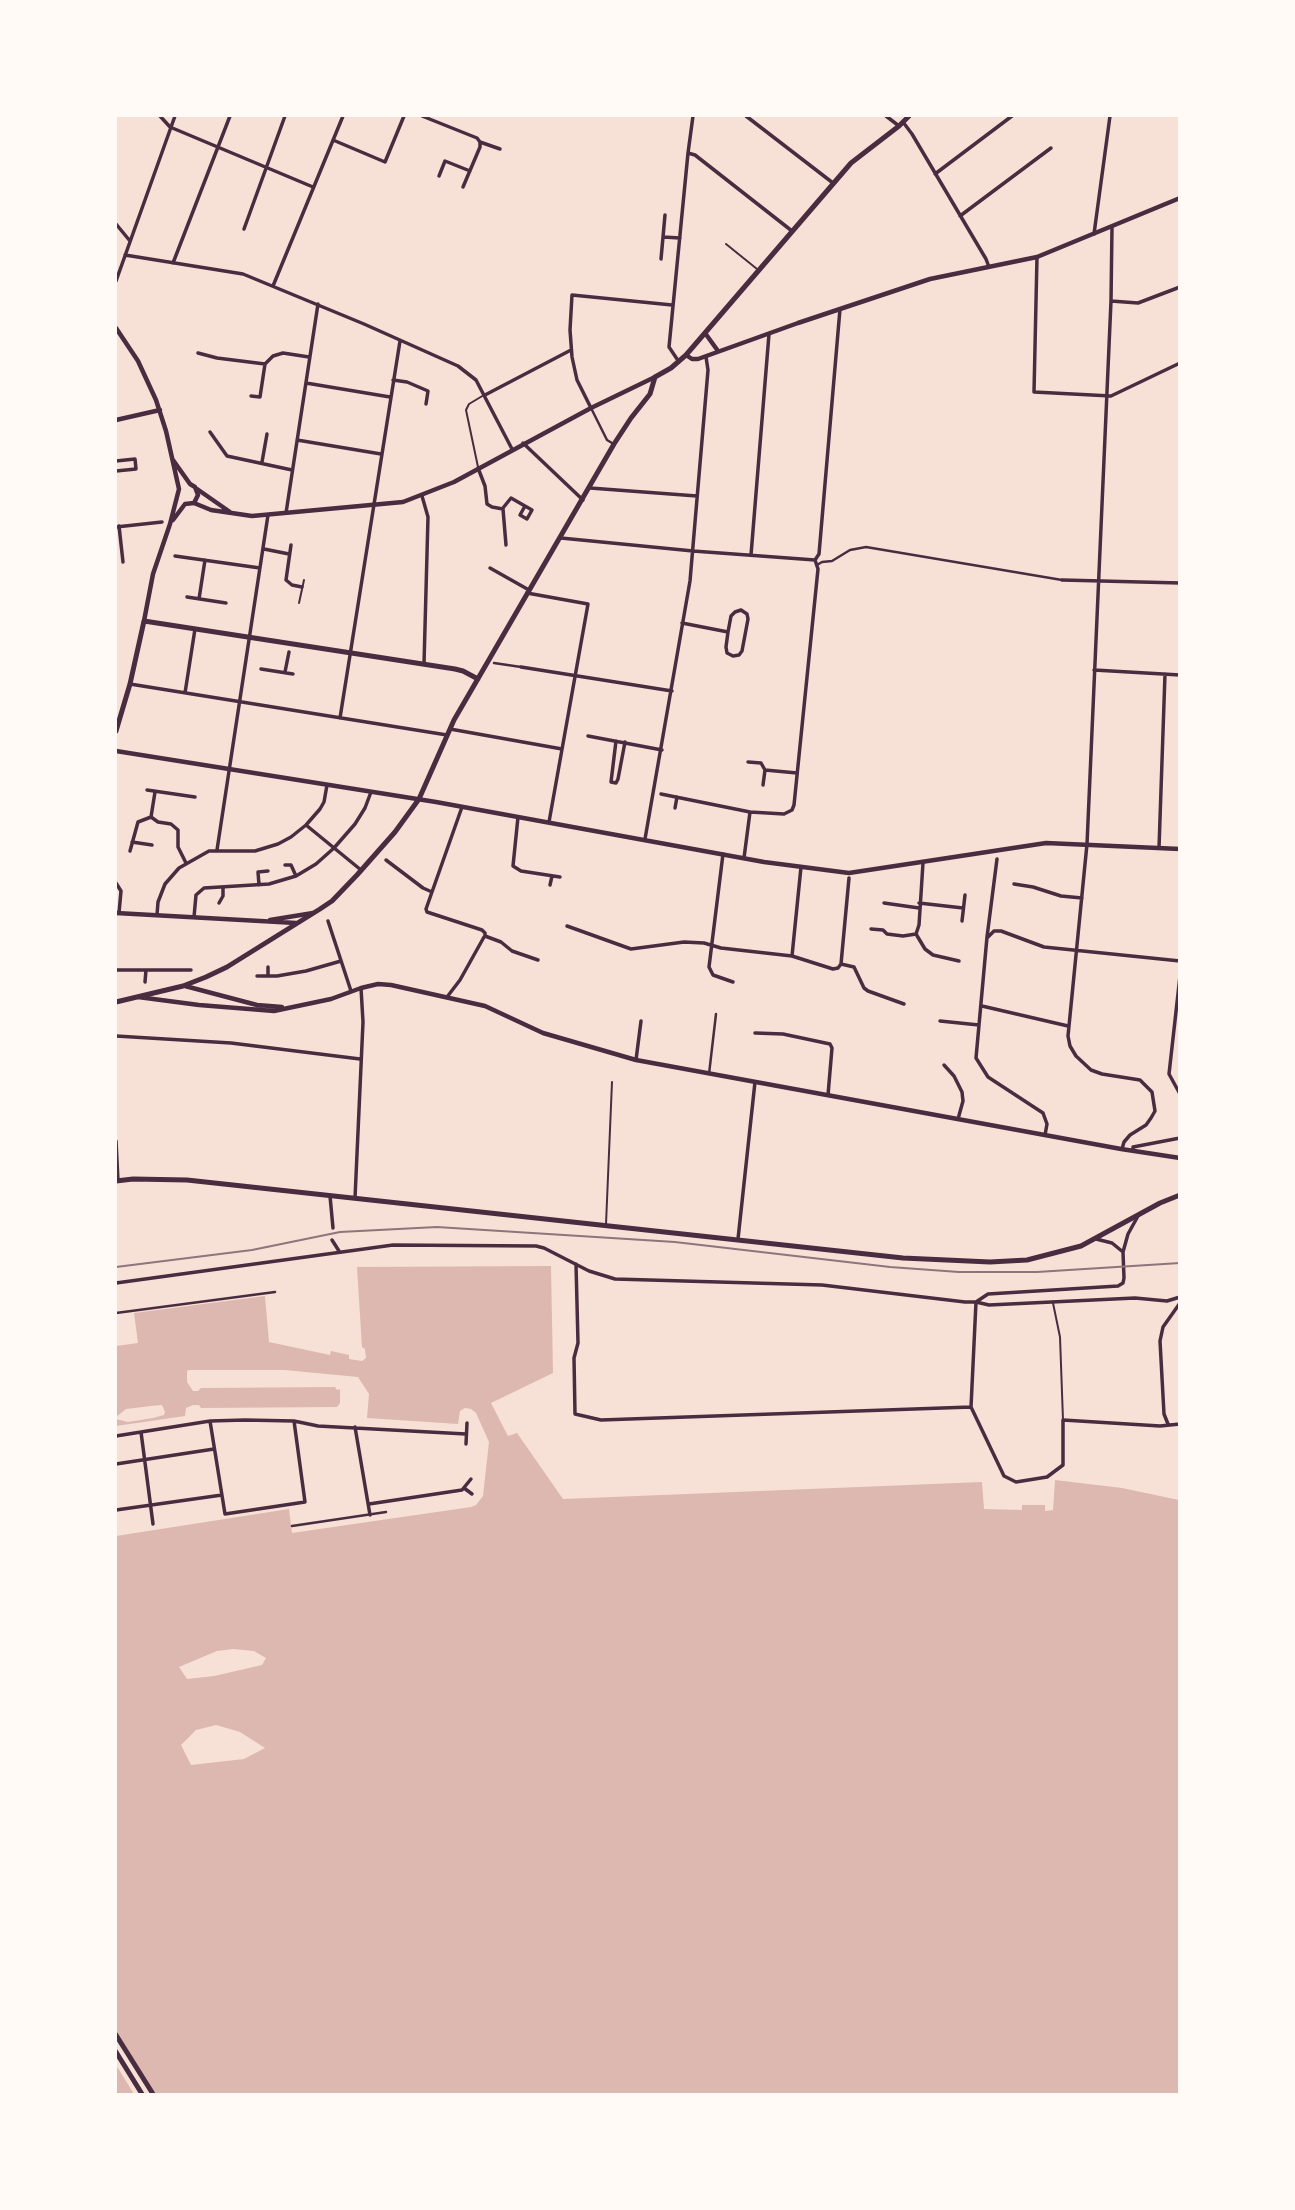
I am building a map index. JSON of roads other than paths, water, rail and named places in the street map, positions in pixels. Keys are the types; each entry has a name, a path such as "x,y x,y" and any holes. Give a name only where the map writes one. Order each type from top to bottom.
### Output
{"main road":[{"path":"116,1002 183,986 227,967 332,901 362,870 419,799 448,732 478,678 614,444 650,394 655,377 686,355 859,156 909,116"},
{"path":"116,731 144,621 424,664 463,671 478,678"},
{"path":"117,1181 133,1178 187,1180 903,1258 990,1262 1039,1258 1081,1246 1180,1195"},
{"path":"116,2035 153,2095"},
{"path":"116,2052 142,2095"}],"street":[{"path":"160,116 170,128 313,187"},
{"path":"116,281 175,116"},
{"path":"173,263 230,116"},
{"path":"244,229 285,116"},
{"path":"273,286 343,116"},
{"path":"333,140 385,162 404,116"},
{"path":"422,116 500,149"},
{"path":"679,362 669,348 694,116"},
{"path":"746,116 833,183"},
{"path":"886,116 912,134 989,267"},
{"path":"935,174 1012,116"},
{"path":"1094,234 1110,116"},
{"path":"463,187 480,142"},
{"path":"960,216 1051,148"},
{"path":"688,153 695,155 793,231"},
{"path":"439,176 445,161 470,171"},
{"path":"686,355 692,359 706,357 930,279 1037,257 1180,198"},
{"path":"661,259 665,215"},
{"path":"116,225 130,241"},
{"path":"1112,226 1087,844 1068,1027 1070,1046 1083,1064 1102,1074 1140,1080 1152,1093 1155,1111 1152,1118 1130,1135 1122,1150"},
{"path":"663,237 680,239"},
{"path":"125,254 243,274 444,360 476,380 512,449"},
{"path":"1037,257 1034,392 1111,396 1180,363"},
{"path":"1111,301 1138,303 1180,287"},
{"path":"614,444 607,440 577,380 571,349 572,295 672,305"},
{"path":"285,514 318,304"},
{"path":"661,794 750,812 784,814 793,810 840,309"},
{"path":"116,328 138,360 160,410 179,489 153,574 144,621"},
{"path":"704,332 718,351"},
{"path":"751,555 769,334"},
{"path":"341,718 400,341"},
{"path":"485,395 571,349"},
{"path":"198,353 265,364"},
{"path":"251,396 260,397 265,364 273,356 283,353 309,357"},
{"path":"645,839 690,581 708,370 706,357"},
{"path":"170,524 185,504 194,503 211,510 234,514 268,515 403,502 454,482 523,443 655,377"},
{"path":"393,380 407,382 428,391 426,404"},
{"path":"306,383 391,397"},
{"path":"116,420 160,410"},
{"path":"210,432 227,456 292,470"},
{"path":"262,462 267,434"},
{"path":"297,440 382,454"},
{"path":"523,443 583,500"},
{"path":"172,458 190,484 234,514"},
{"path":"116,461 135,460 136,470 116,471"},
{"path":"478,468 485,486 487,504 492,508 503,509"},
{"path":"179,489 190,484"},
{"path":"590,488 697,496"},
{"path":"194,503 198,495 197,489"},
{"path":"422,496 428,517 424,664"},
{"path":"178,497 185,504"},
{"path":"506,545 503,509 511,498 525,506"},
{"path":"217,850 268,515"},
{"path":"123,562 117,527 162,522"},
{"path":"561,538 816,562 832,561 850,550 883,548 1062,580 1180,583"},
{"path":"290,545 286,580 292,585 302,587"},
{"path":"263,549 289,554"},
{"path":"175,556 260,568"},
{"path":"199,599 205,560"},
{"path":"490,568 528,591 588,604 549,822"},
{"path":"187,597 226,603"},
{"path":"741,610 747,614 743,651 739,655 727,653 728,632 731,616 735,612 741,610"},
{"path":"682,623 728,632"},
{"path":"185,693 195,629"},
{"path":"285,672 289,652"},
{"path":"494,663 672,691"},
{"path":"245,666 251,667"},
{"path":"261,668 293,674"},
{"path":"1094,670 1180,675"},
{"path":"1158,848 1165,674"},
{"path":"130,684 341,718 562,749"},
{"path":"588,736 662,750"},
{"path":"616,741 611,782 616,783 625,742"},
{"path":"116,751 419,799 744,858 849,873 1046,843 1180,849"},
{"path":"748,762 761,763 765,770 763,785"},
{"path":"765,770 797,772"},
{"path":"157,915 158,902 165,884 186,863 209,851 255,851 291,837 306,825 324,802 327,785"},
{"path":"147,790 195,797"},
{"path":"151,817 155,791"},
{"path":"194,917 195,899 204,888 284,881 316,864 334,848 365,808 372,792"},
{"path":"675,808 677,797"},
{"path":"462,807 427,912 482,930 485,936 501,942 512,951 538,960"},
{"path":"744,858 750,812"},
{"path":"151,817 158,822 171,824 178,830 178,847 186,863"},
{"path":"131,851 138,822 151,817"},
{"path":"518,817 513,866 520,871 560,877"},
{"path":"306,825 362,870"},
{"path":"132,842 152,845"},
{"path":"723,854 709,967 710,972 733,982"},
{"path":"997,859 976,1058 988,1077 1043,1113 1047,1124 1045,1135"},
{"path":"386,860 432,892"},
{"path":"923,863 919,925 916,934 925,949 933,955 959,961"},
{"path":"285,865 291,865 296,876"},
{"path":"792,956 801,867"},
{"path":"259,885 258,872 268,872"},
{"path":"550,885 552,876"},
{"path":"839,966 849,878"},
{"path":"116,883 121,891 117,913 269,920 315,913"},
{"path":"1014,884 1060,896 1082,898"},
{"path":"219,904 223,887"},
{"path":"962,921 965,895"},
{"path":"884,902 964,908"},
{"path":"269,920 298,923"},
{"path":"328,921 351,991"},
{"path":"567,926 631,949 684,942 792,956 828,969 839,966 854,967 868,991 904,1004"},
{"path":"870,929 895,935 916,934"},
{"path":"987,937 994,931 1001,931 1044,947 1180,961"},
{"path":"447,998 485,936"},
{"path":"257,976 306,971 341,961"},
{"path":"268,967 268,976"},
{"path":"116,970 191,970"},
{"path":"145,982 146,970"},
{"path":"1180,976 1177,1028 1169,1074 1180,1094"},
{"path":"720,985 722,979"},
{"path":"138,997 274,1011 331,999 361,988 391,985 485,1006 542,1033 636,1060 1133,1152 1180,1158"},
{"path":"183,986 257,1004 290,1008"},
{"path":"355,1198 363,1022 361,988"},
{"path":"982,1006 1068,1027"},
{"path":"709,1074 716,1014"},
{"path":"953,1022 954,1016"},
{"path":"636,1060 641,1021"},
{"path":"940,1021 979,1024"},
{"path":"755,1033 783,1034 830,1044 832,1048 828,1095"},
{"path":"116,1036 231,1043 360,1059"},
{"path":"944,1065 954,1076 962,1092 963,1101 958,1119"},
{"path":"738,1239 755,1082"},
{"path":"1133,1152 1133,1147 1180,1138"},
{"path":"116,1141 117,1181"},
{"path":"330,1196 333,1228"},
{"path":"976,1302 988,1294 1118,1286 1124,1279 1123,1254 1128,1234 1139,1214"},
{"path":"1096,1239 1112,1243 1123,1254"},
{"path":"332,1240 339,1251"},
{"path":"116,1283 293,1260 339,1251 408,1245 536,1246 589,1271 615,1279 822,1285 989,1305 1135,1298 1167,1301 1180,1297"},
{"path":"576,1263 578,1343 574,1358 575,1414 601,1420 971,1406"},
{"path":"116,1313 275,1292"},
{"path":"976,1302 971,1406 1004,1476 1016,1482 1047,1477 1063,1465 1063,1420 1160,1426 1180,1424"},
{"path":"1168,1424 1164,1414 1160,1341 1163,1327 1180,1303"},
{"path":"116,1436 210,1421 245,1420 466,1434"},
{"path":"210,1421 225,1514 305,1502 294,1421"},
{"path":"466,1444 467,1423"},
{"path":"355,1427 370,1515"},
{"path":"141,1432 153,1524"},
{"path":"116,1464 215,1449"},
{"path":"369,1504 461,1490 471,1479"},
{"path":"464,1488 472,1494"},
{"path":"116,1510 222,1494"},
{"path":"292,1526 386,1513"}],"lane":[{"path":"726,244 758,270"},
{"path":"478,468 466,410 468,404 485,395"},
{"path":"299,603 303,580"},
{"path":"606,1225 612,1082"},
{"path":"1053,1302 1060,1337 1063,1420"}],"railway":[{"path":"116,1267 252,1250 340,1232 437,1227 675,1242 890,1267 959,1272 1037,1272 1180,1263"}]}
